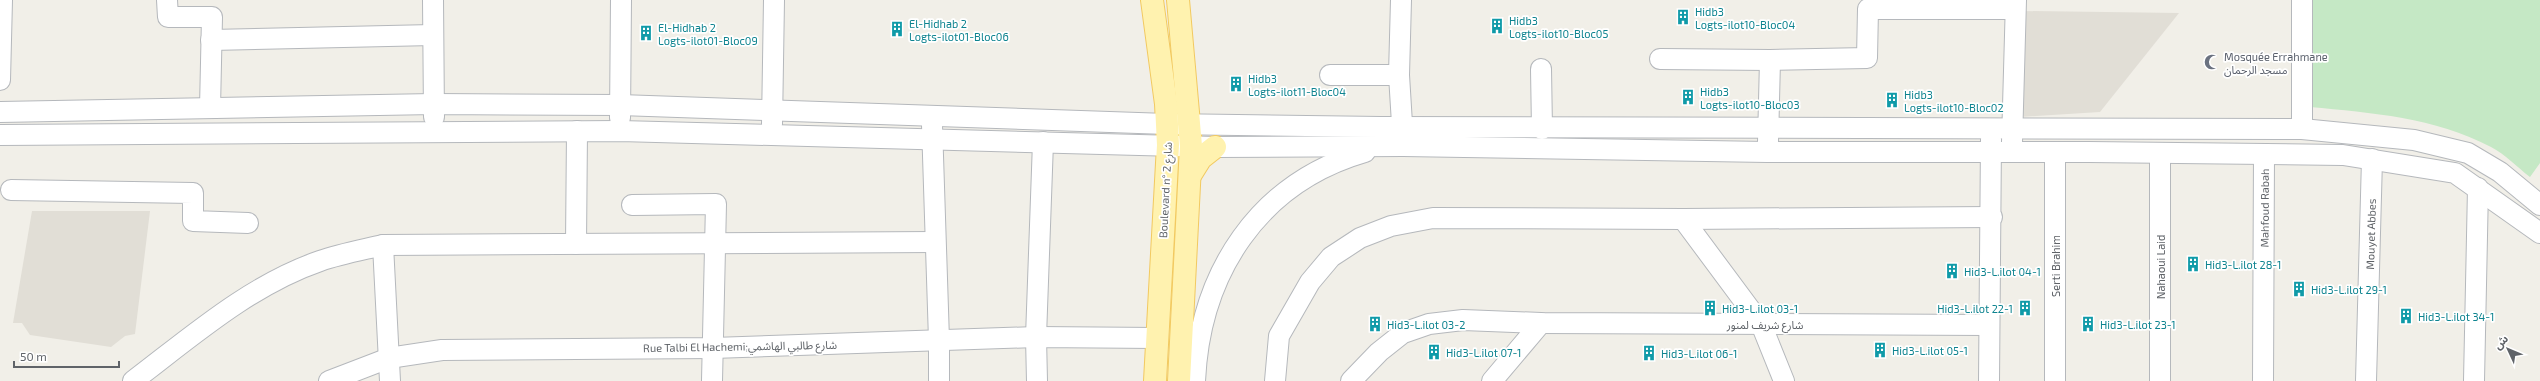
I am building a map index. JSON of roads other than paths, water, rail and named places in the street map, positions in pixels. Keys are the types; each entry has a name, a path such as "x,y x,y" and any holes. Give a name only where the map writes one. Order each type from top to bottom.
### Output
{"main road":[{"name":"Boulevard n° شارع 2","path":"1152,0 1168,124 1155,381"},
{"name":"Boulevard n° شارع 2","path":"1178,0 1191,146 1191,174 1179,381"},
{"path":"1191,174 1201,158 1215,146"}],"street":[{"path":"0,80 2,0"},
{"path":"167,0 168,17 212,17 210,108"},
{"path":"433,0 434,131"},
{"path":"620,132 621,0"},
{"path":"772,134 774,0"},
{"path":"1397,140 1401,0"},
{"path":"2302,0 2302,129"},
{"path":"1660,59 1770,60 1867,58 1868,9 2016,5 2014,129 2011,152"},
{"path":"211,40 433,35"},
{"path":"1767,152 1770,128 1770,60"},
{"path":"1541,69 1542,129"},
{"path":"1330,75 1399,75"},
{"path":"0,112 434,104 620,105 1189,124 1397,140 1767,152 2055,152 2343,155 2455,173 2537,224"},
{"path":"237,108 238,133"},
{"path":"932,115 939,340 938,381"},
{"path":"0,135 577,131 772,134 1215,146 1397,140 1542,129 2302,129 2414,140 2468,153 2500,172 2540,205"},
{"path":"1989,381 1988,325 1992,216 1991,129"},
{"path":"576,244 577,131"},
{"path":"1195,381 1196,351 1204,312 1213,287 1243,235 1267,208 1297,183 1343,159 1397,140"},
{"path":"1037,381 1036,337 1043,142"},
{"name":"Serti Brahim","path":"2055,152 2055,381"},
{"name":"Nahaoui Laid","path":"2160,153 2160,381"},
{"name":"Mahfoud Rabah","path":"2263,381 2264,154"},
{"name":"Mouyet Abbes","path":"2366,381 2372,159"},
{"path":"2474,381 2478,188"},
{"path":"11,190 193,193 193,221 248,223"},
{"path":"632,205 716,204 712,381"},
{"path":"1275,381 1279,336 1310,282 1331,257 1366,236 1391,226 1433,218 1682,219 1992,216"},
{"path":"1682,219 1761,324 1784,381"},
{"path":"133,381 213,320 260,289 320,261 383,245 935,242"},
{"path":"383,245 390,381"},
{"name":"شارع شريف لمنور","path":"1351,381 1379,352 1403,332 1429,324 1463,320 1541,323 1988,325"},
{"path":"1492,381 1541,323"},
{"name":"Rue Talbi El Hachemi;شارع طالبي الهاشمي","path":"329,381 356,369 389,358 442,350 713,348 1036,337 1157,338"}],"place":[{"name":"Hidb3 Logts-ilot10-Bloc04","path":"1683,17"},
{"name":"Hidb3 Logts-ilot10-Bloc05","path":"1497,26"},
{"name":"El-Hidhab 2 Logts-ilot01-Bloc06","path":"897,29"},
{"name":"El-Hidhab 2 Logts-ilot01-Bloc09","path":"646,33"},
{"name":"Mosquée Errahmane مسجد الرحمان","path":"2212,62"},
{"name":"Hidb3 Logts-ilot11-Bloc04","path":"1236,84"},
{"name":"Hidb3 Logts-ilot10-Bloc03","path":"1688,97"},
{"name":"Hidb3 Logts-ilot10-Bloc02","path":"1892,100"},
{"name":"Hid3-L.ilot 28-1","path":"2193,264"},
{"name":"Hid3-L.ilot 04-1","path":"1952,271"},
{"name":"Hid3-L.ilot 29-1","path":"2299,289"},
{"name":"Hid3-L.ilot 03-1","path":"1710,308"},
{"name":"Hid3-L.ilot 22-1","path":"2025,308"},
{"name":"Hid3-L.ilot 34-1","path":"2406,316"},
{"name":"Hid3-L.ilot 03-2","path":"1375,324"},
{"name":"Hid3-L.ilot 23-1","path":"2088,324"},
{"name":"Hid3-L.ilot 05-1","path":"1880,350"},
{"name":"Hid3-L.ilot 07-1","path":"1434,352"},
{"name":"Hid3-L.ilot 06-1","path":"1649,353"}]}
